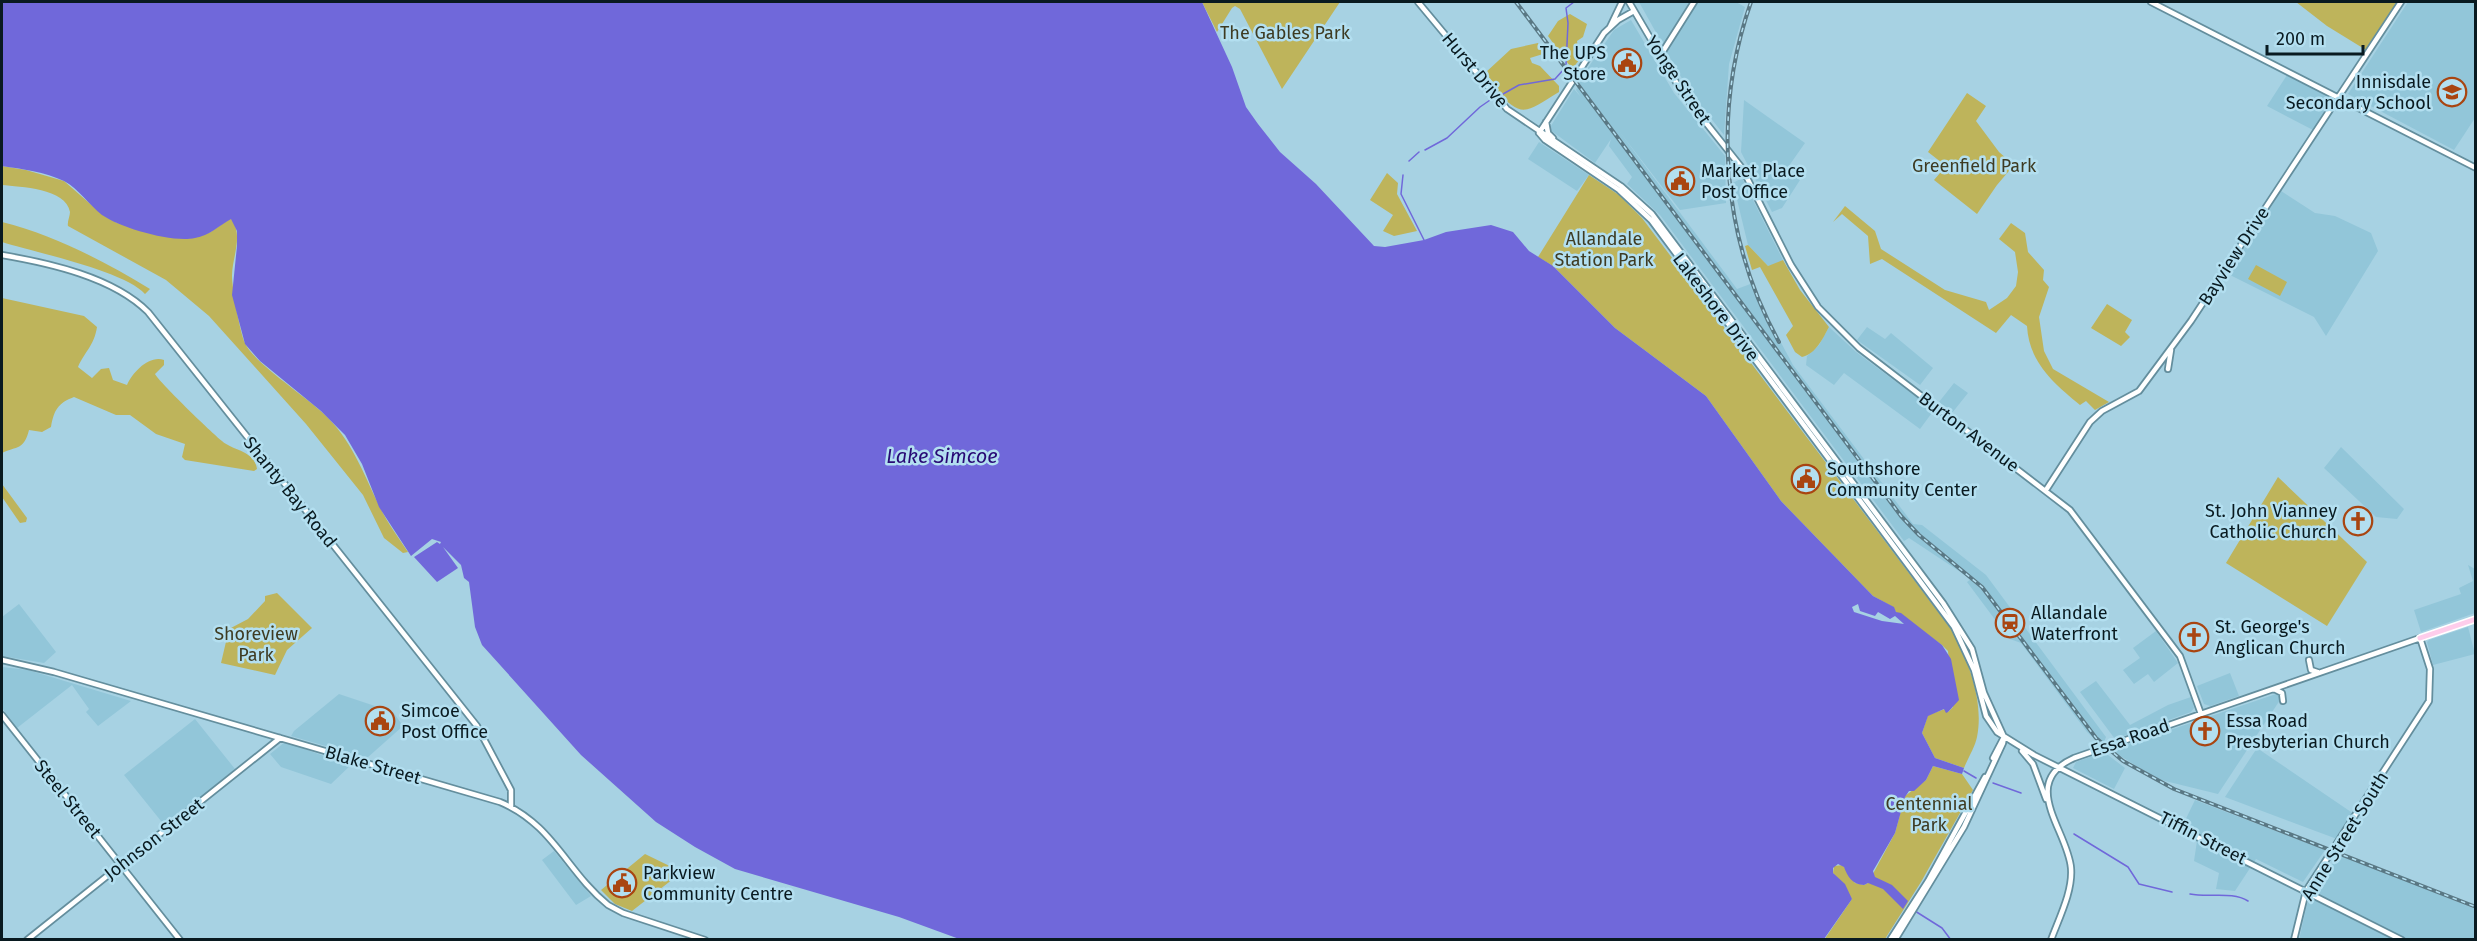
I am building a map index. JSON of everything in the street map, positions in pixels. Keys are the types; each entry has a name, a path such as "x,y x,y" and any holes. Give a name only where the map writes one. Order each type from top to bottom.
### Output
{"main road":[{"name":"Hurst Drive","path":"1418,2 1507,110 1539,133"},
{"path":"1539,133 1610,27 1622,2"},
{"name":"Yonge Street","path":"1629,2 1687,99 1732,154"},
{"path":"1660,56 1694,2"},
{"path":"2151,2 2475,168"},
{"name":"Bayview Drive","path":"2046,490 2090,422 2102,411 2139,391 2172,347 2402,2"},
{"path":"1610,27 1634,12"},
{"path":"1546,122 1548,133 1554,140"},
{"name":"Lakeshore Drive","path":"1539,133 1554,140 1626,189 1645,205 1963,631 1975,659 1991,713 2004,737"},
{"name":"Lakeshore Drive","path":"1539,133 1545,140 1619,190 1652,220 1954,627 1974,670 1986,717 2004,737"},
{"name":"Burton Avenue","path":"1732,154 1753,187 1792,268 1830,321 1867,354 2070,510 2180,656 2201,714"},
{"name":"Shanty Bay Road","path":"2,255 82,276 116,288 132,297 148,312 477,726 511,790 511,807"},
{"path":"2168,369 2172,347"},
{"name":"Essa Road","path":"2059,767 2074,758 2475,618"},
{"name":"Anne Street South","path":"2294,939 2306,891 2429,701 2430,669 2420,638"},
{"name":"Blake Street","path":"2,660 47,670 511,807 545,832 608,905 623,913 705,939"},
{"path":"2309,660 2312,670 2320,673"},
{"path":"2274,689 2282,693 2283,701"},
{"name":"Steel Street","path":"2,715 180,939"},
{"path":"1986,778 1996,750 2004,737"},
{"path":"1890,939 1915,906 1983,784 2004,737"},
{"name":"Tiffin Street","path":"2004,737 2018,747 2402,939"},
{"name":"Johnson Street","path":"27,939 280,738"},
{"path":"2018,747 2033,764 2042,792 2068,853 2071,876 2051,939"},
{"path":"2074,758 2070,765 2075,775"},
{"path":"2047,800 2050,782 2059,767"},
{"path":"1895,939 1910,913"}],"shaded area":[{"path":"1639,2 1690,2 1663,45"},
{"path":"1698,2 1736,2 1745,7 1729,64 1724,135 1688,89 1666,51"},
{"path":"2408,2 2475,2 2475,118 2454,150 2348,94"},
{"path":"1631,20 1674,93 1725,156 1726,203 1680,210 1619,131 1737,289 1753,283 1769,320 1793,365 1913,524 1922,525 1986,575 2106,737 2104,742 2099,743 2087,732 2021,643 2010,639 2012,637 2005,628 2002,629 1967,582 1971,579 1909,538 1904,541 1660,215 1627,184 1632,177 1609,146 1611,139 1595,163 1549,129 1574,89 1581,97 1576,90 1581,78 1614,30"},
{"path":"2287,75 2333,99 2313,130 2267,106"},
{"path":"1744,100 1805,143 1786,170 1800,180 1782,208 1772,212 1741,152"},
{"path":"1539,142 1589,175 1577,191 1528,159"},
{"path":"1742,178 1783,260 1775,264 1768,266 1748,245 1733,183"},
{"path":"2281,191 2315,213 2335,216 2371,233 2378,251 2326,336 2314,317 2228,274"},
{"path":"1829,327 1856,352 1934,410 1920,429 1844,373 1834,385 1806,365 1807,356 1819,345"},
{"path":"1867,327 1885,339 1891,333 1933,368 1920,385 1857,340"},
{"path":"1954,383 1968,393 1952,413 1939,402"},
{"path":"2341,447 2404,509 2397,519 2376,517 2324,468"},
{"path":"2468,565 2475,569 2475,613 2421,632 2414,610 2461,594 2459,588 2473,581"},
{"path":"19,604 56,652 44,663 2,656 2,617"},
{"path":"2468,627 2475,654 2433,665 2427,642"},
{"path":"2156,631 2178,663 2154,682 2148,674 2134,684 2123,670 2140,658 2133,648"},
{"path":"2,667 28,670 131,701 98,726 86,712 89,709 72,685 17,728 2,708"},
{"path":"2230,673 2239,696 2210,706 2204,704 2197,686"},
{"path":"2096,681 2130,725 2168,705 2191,697 2194,708 2191,712 2115,739 2080,692"},
{"path":"2279,693 2280,700 2218,794 2157,779 2111,750"},
{"path":"339,694 393,712 403,726 367,758 291,736"},
{"path":"195,719 235,769 165,826 124,775"},
{"path":"285,742 341,762 354,762 331,784 281,767 270,754"},
{"path":"2257,748 2354,814 2337,839 2225,797"},
{"path":"2104,752 2125,768 2114,789 2073,768 2076,762"},
{"path":"2195,800 2325,850 2303,882 2256,859 2235,891 2216,889 2219,873 2194,861 2197,841 2180,831"},
{"path":"554,851 591,896 576,905 542,860"},
{"path":"2339,854 2475,909 2475,939 2299,940 2307,904"}],"green space":[{"name":"The Gables Park","path":"1202,2 1340,2 1282,89 1240,9 1235,6 1232,8 1217,32"},
{"path":"2296,2 2397,2 2366,50 2327,26"},
{"path":"1570,14 1587,24 1583,37 1577,41 1580,59 1572,69 1548,36 1558,21"},
{"path":"1538,43 1543,54 1530,58 1532,63 1540,66 1559,86 1559,92 1531,108 1519,109 1494,89 1494,83 1485,73 1511,49"},
{"name":"Greenfield Park","path":"1967,93 1986,106 1976,121 1999,152 2014,165 1977,214 1934,180 1946,166 1928,152"},
{"path":"2,166 64,181 103,215 117,223 209,233 231,218 237,232 232,282 245,343 258,359 323,413 342,434 356,456 385,517 408,552 403,553 384,538 363,495 306,424 209,316 166,280 68,226 70,212 67,204 60,198 41,190 2,185"},
{"path":"1387,173 1398,183 1397,194 1417,231 1394,236 1383,231 1393,215 1370,200"},
{"name":"Allandale Station Park","path":"1589,175 1619,195 1642,218 1954,633 1970,670 1978,710 1977,737 1964,768 1935,758 1922,733 1928,715 1945,709 1948,712 1953,707 1948,651 1896,612 1893,607 1873,596 1781,501 1706,396 1615,328 1553,266 1538,257"},
{"path":"1845,206 1875,231 1881,249 1945,290 1986,302 1989,310 2007,298 2016,286 2018,272 2015,252 1999,239 2011,223 2025,233 2028,252 2044,270 2043,280 2049,287 2039,317 2044,351 2053,369 2109,402 2095,410 2086,401 2080,405 2044,371 2032,350 2027,326 2011,315 1996,333 1882,259 1870,264 1868,236 1842,214 1833,222"},
{"path":"2,222 41,234 78,250 150,289 145,294 119,278 99,270 2,242"},
{"path":"1748,245 1768,266 1783,260 1800,290 1829,327 1811,353 1802,357 1795,352 1786,335 1793,326 1760,267 1752,270 1745,246"},
{"path":"2256,265 2287,282 2280,296 2248,279"},
{"path":"2,298 84,316 97,327 92,344 78,367 92,378 101,369 109,368 113,380 127,385 133,375 147,362 164,360 164,365 155,374 158,379 222,441 248,454 257,469 254,471 185,460 182,457 185,444 156,434 130,415 116,415 74,397 58,408 51,427 42,432 29,430 22,444 2,453"},
{"path":"2107,304 2132,320 2125,332 2130,337 2121,346 2091,328"},
{"path":"2278,477 2367,562 2327,626 2226,563"},
{"path":"2,484 27,518 26,522 20,523 2,497"},
{"name":"Shoreview Park","path":"277,593 312,628 287,650 275,675 221,663 229,629 248,619 265,601 265,596"},
{"name":"Centennial Park","path":"1933,766 1962,774 1973,790 1921,882 1885,939 1824,940 1852,899 1833,873 1834,866 1843,865 1855,883 1864,885 1868,883 1895,833 1905,796 1926,780"},
{"path":"645,854 682,872 632,911 615,904 601,890"}],"water":[{"name":"Lake Simcoe","path":"2,2 1202,2 1232,67 1246,107 1280,152 1316,184 1374,246 1385,247 1424,240 1446,232 1491,225 1513,232 1529,251 1553,266 1615,328 1706,396 1781,501 1873,596 1894,607 1896,612 1901,613 1942,645 1951,659 1959,700 1948,712 1946,713 1944,709 1928,716 1922,733 1935,758 1964,768 1962,774 1933,766 1926,780 1914,791 1909,791 1905,797 1895,833 1873,871 1875,877 1892,885 1908,901 1903,909 1883,889 1868,883 1860,885 1854,882 1844,867 1838,864 1833,868 1833,873 1845,884 1852,899 1824,939 962,940 899,917 735,869 656,822 581,755 482,645 475,627 469,582 464,578 461,565 443,547 458,568 437,582 414,557 437,542 440,544 441,542 432,539 411,556 379,507 362,464 345,435 321,411 260,361 245,344 232,295 237,231 231,219 210,233 195,238 173,238 147,233 121,225 102,215 64,181 41,173 2,166","holes":["1858,604 1860,611 1875,616 1878,612 1890,619 1895,616 1904,624 1882,621 1854,612 1852,607"]}],"waterway":[{"path":"1566,65 1568,23 1566,8 1574,2"},
{"path":"1503,94 1519,85 1555,79 1564,69"},
{"path":"1425,150 1447,138 1493,98"},
{"path":"1409,161 1419,152"},
{"path":"1403,175 1401,194 1424,240"},
{"path":"1964,771 1976,778"},
{"path":"1993,783 2021,793"},
{"path":"2074,834 2128,867 2139,884 2172,892"},
{"path":"2190,894 2228,895 2248,901"},
{"path":"1915,911 1942,928 1951,940"}],"railway":[{"path":"1516,2 1901,516 1919,535 1982,587 2096,738 2123,761 2174,789 2476,907"},
{"path":"1751,2 1739,44 1731,87 1728,131 1729,175 1735,218 1745,261 1760,302 1779,342"}],"place":[{"name":"The UPS Store","path":"1627,63"},
{"name":"Innisdale Secondary School","path":"2452,92"},
{"name":"Market Place Post Office","path":"1680,181"},
{"name":"Southshore Community Center","path":"1806,479"},
{"name":"St. John Vianney Catholic Church","path":"2358,521"},
{"name":"Allandale Waterfront","path":"2010,623"},
{"name":"St. George's Anglican Church","path":"2194,637"},
{"name":"Simcoe Post Office","path":"380,721"},
{"name":"Essa Road Presbyterian Church","path":"2205,731"},
{"name":"Parkview Community Centre","path":"622,883"}]}
